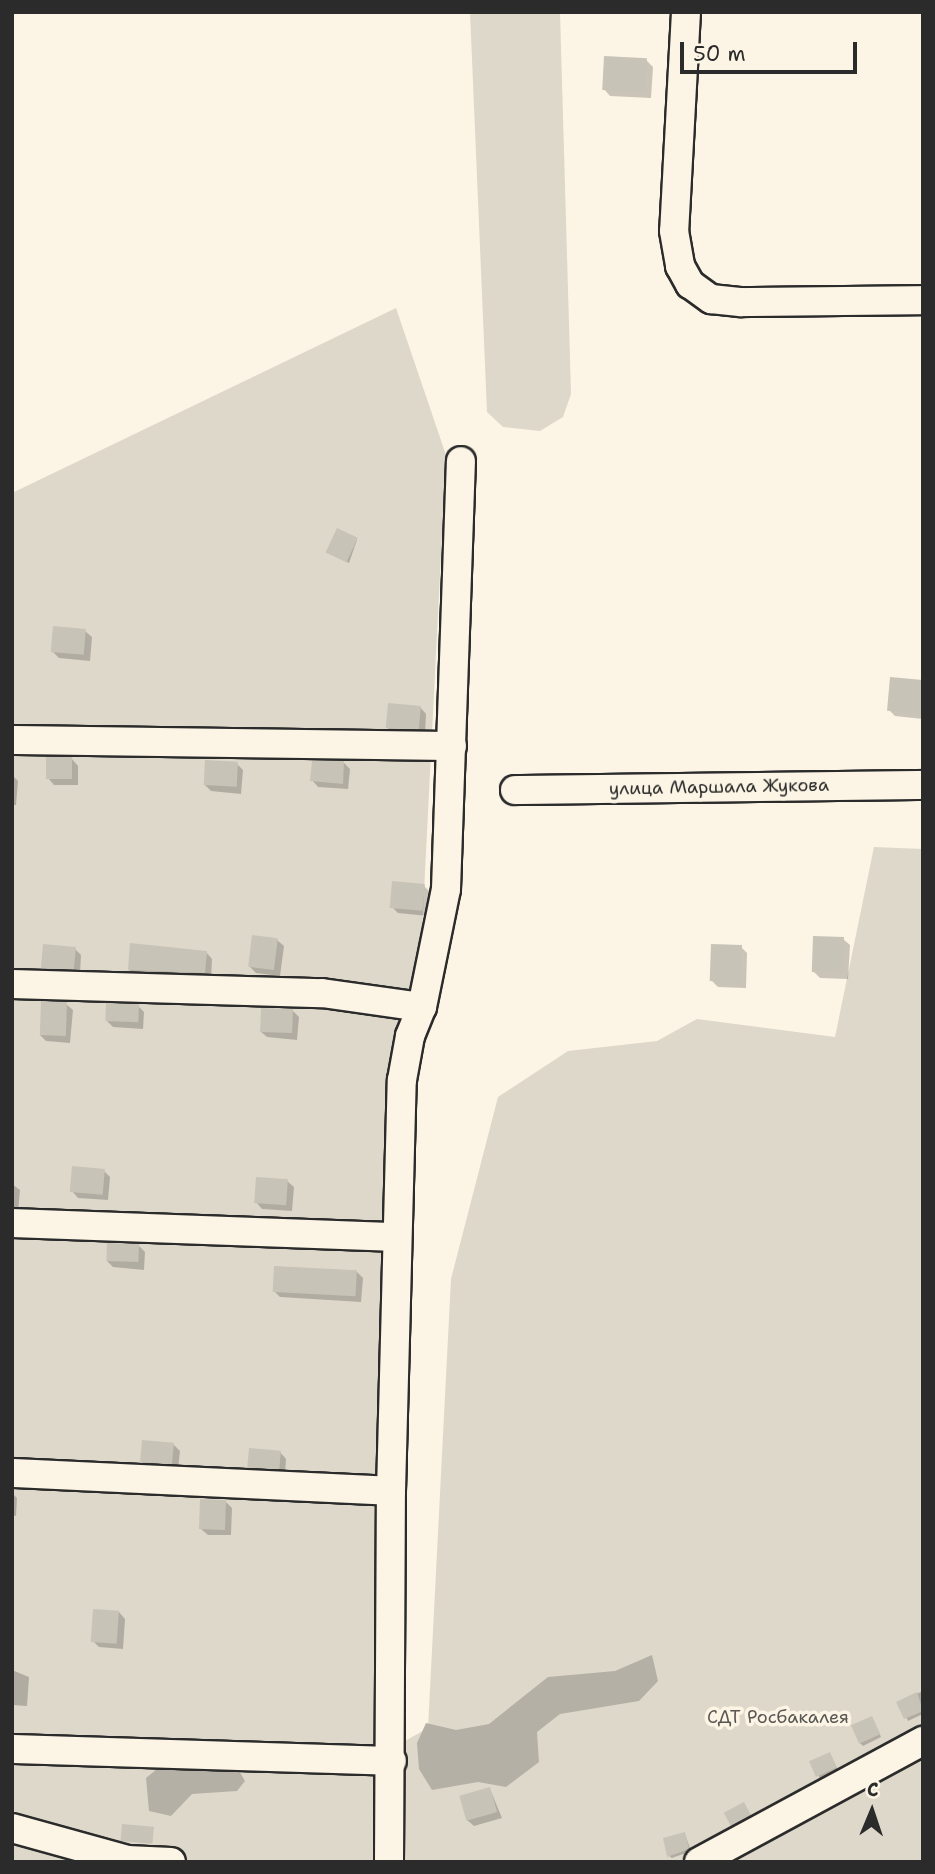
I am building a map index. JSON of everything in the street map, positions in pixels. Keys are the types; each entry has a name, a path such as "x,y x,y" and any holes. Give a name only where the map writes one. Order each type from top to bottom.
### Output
{"street":[{"path":"686,12 674,231 680,266 690,284 711,299 742,302 923,300"},
{"path":"389,1862 392,1761 391,1491 402,1080 410,1036 422,1007 446,889 461,461"},
{"path":"12,740 452,746"},
{"name":"улица Маршала Жукова","path":"515,790 923,785"},
{"path":"12,984 322,993 422,1007"},
{"path":"12,1223 397,1237"},
{"path":"12,1473 391,1491"},
{"path":"699,1862 923,1741"},
{"path":"12,1749 392,1761"},
{"path":"12,1828 138,1861 172,1862"}],"green space":[{"path":"470,12 560,12 571,394 563,417 540,431 503,427 487,412"},
{"name":"СДТ Росбакалея","path":"396,308 446,455 420,971 387,1074 380,1755 428,1728 451,1279 498,1097 568,1051 657,1041 697,1019 835,1037 874,847 923,849 923,1862 12,1862 12,493"}],"shaded area":[{"path":"652,1655 658,1681 639,1701 560,1714 537,1732 539,1762 506,1787 478,1782 432,1790 419,1769 417,1743 426,1723 456,1730 489,1724 548,1677 615,1671"},
{"path":"202,1765 238,1769 245,1781 237,1791 192,1794 171,1816 149,1811 146,1778 157,1769"}],"building":[{"path":"604,56 647,58 645,92 602,90"},
{"path":"337,528 358,538 346,562 326,552"},
{"path":"53,626 86,629 84,655 51,652"},
{"path":"890,677 923,680 920,714 887,711"},
{"path":"388,703 421,706 419,731 386,728"},
{"path":"46,757 72,757 72,779 46,779"},
{"path":"205,760 238,762 237,787 204,785"},
{"path":"312,761 344,761 343,784 310,781"},
{"path":"392,881 425,884 423,911 390,908"},
{"path":"252,935 278,938 274,970 248,967"},
{"path":"813,936 844,937 843,973 812,972"},
{"path":"130,943 207,951 205,973 128,970"},
{"path":"43,944 76,947 74,971 41,968"},
{"path":"711,944 742,945 741,982 710,981"},
{"path":"41,1001 67,1002 66,1036 40,1035"},
{"path":"106,1003 139,1004 138,1022 105,1021"},
{"path":"261,1008 293,1009 292,1033 260,1032"},
{"path":"72,1166 105,1169 103,1195 70,1192"},
{"path":"256,1177 288,1179 286,1205 254,1203"},
{"path":"107,1243 139,1244 138,1262 106,1261"},
{"path":"274,1266 357,1270 356,1296 273,1292"},
{"path":"142,1440 174,1443 172,1465 140,1462"},
{"path":"249,1448 281,1451 279,1471 247,1468"},
{"path":"200,1499 226,1500 225,1530 199,1529"},
{"path":"93,1609 119,1611 117,1644 91,1642"},
{"path":"917,1692 923,1711 904,1719 896,1702"},
{"path":"872,1716 880,1734 859,1744 851,1725"},
{"path":"830,1752 837,1768 816,1777 809,1761"},
{"path":"490,1787 497,1812 466,1821 459,1796"},
{"path":"744,1802 751,1815 731,1826 724,1813"},
{"path":"122,1824 154,1827 152,1844 121,1841"},
{"path":"685,1832 689,1849 667,1857 663,1838"}]}
